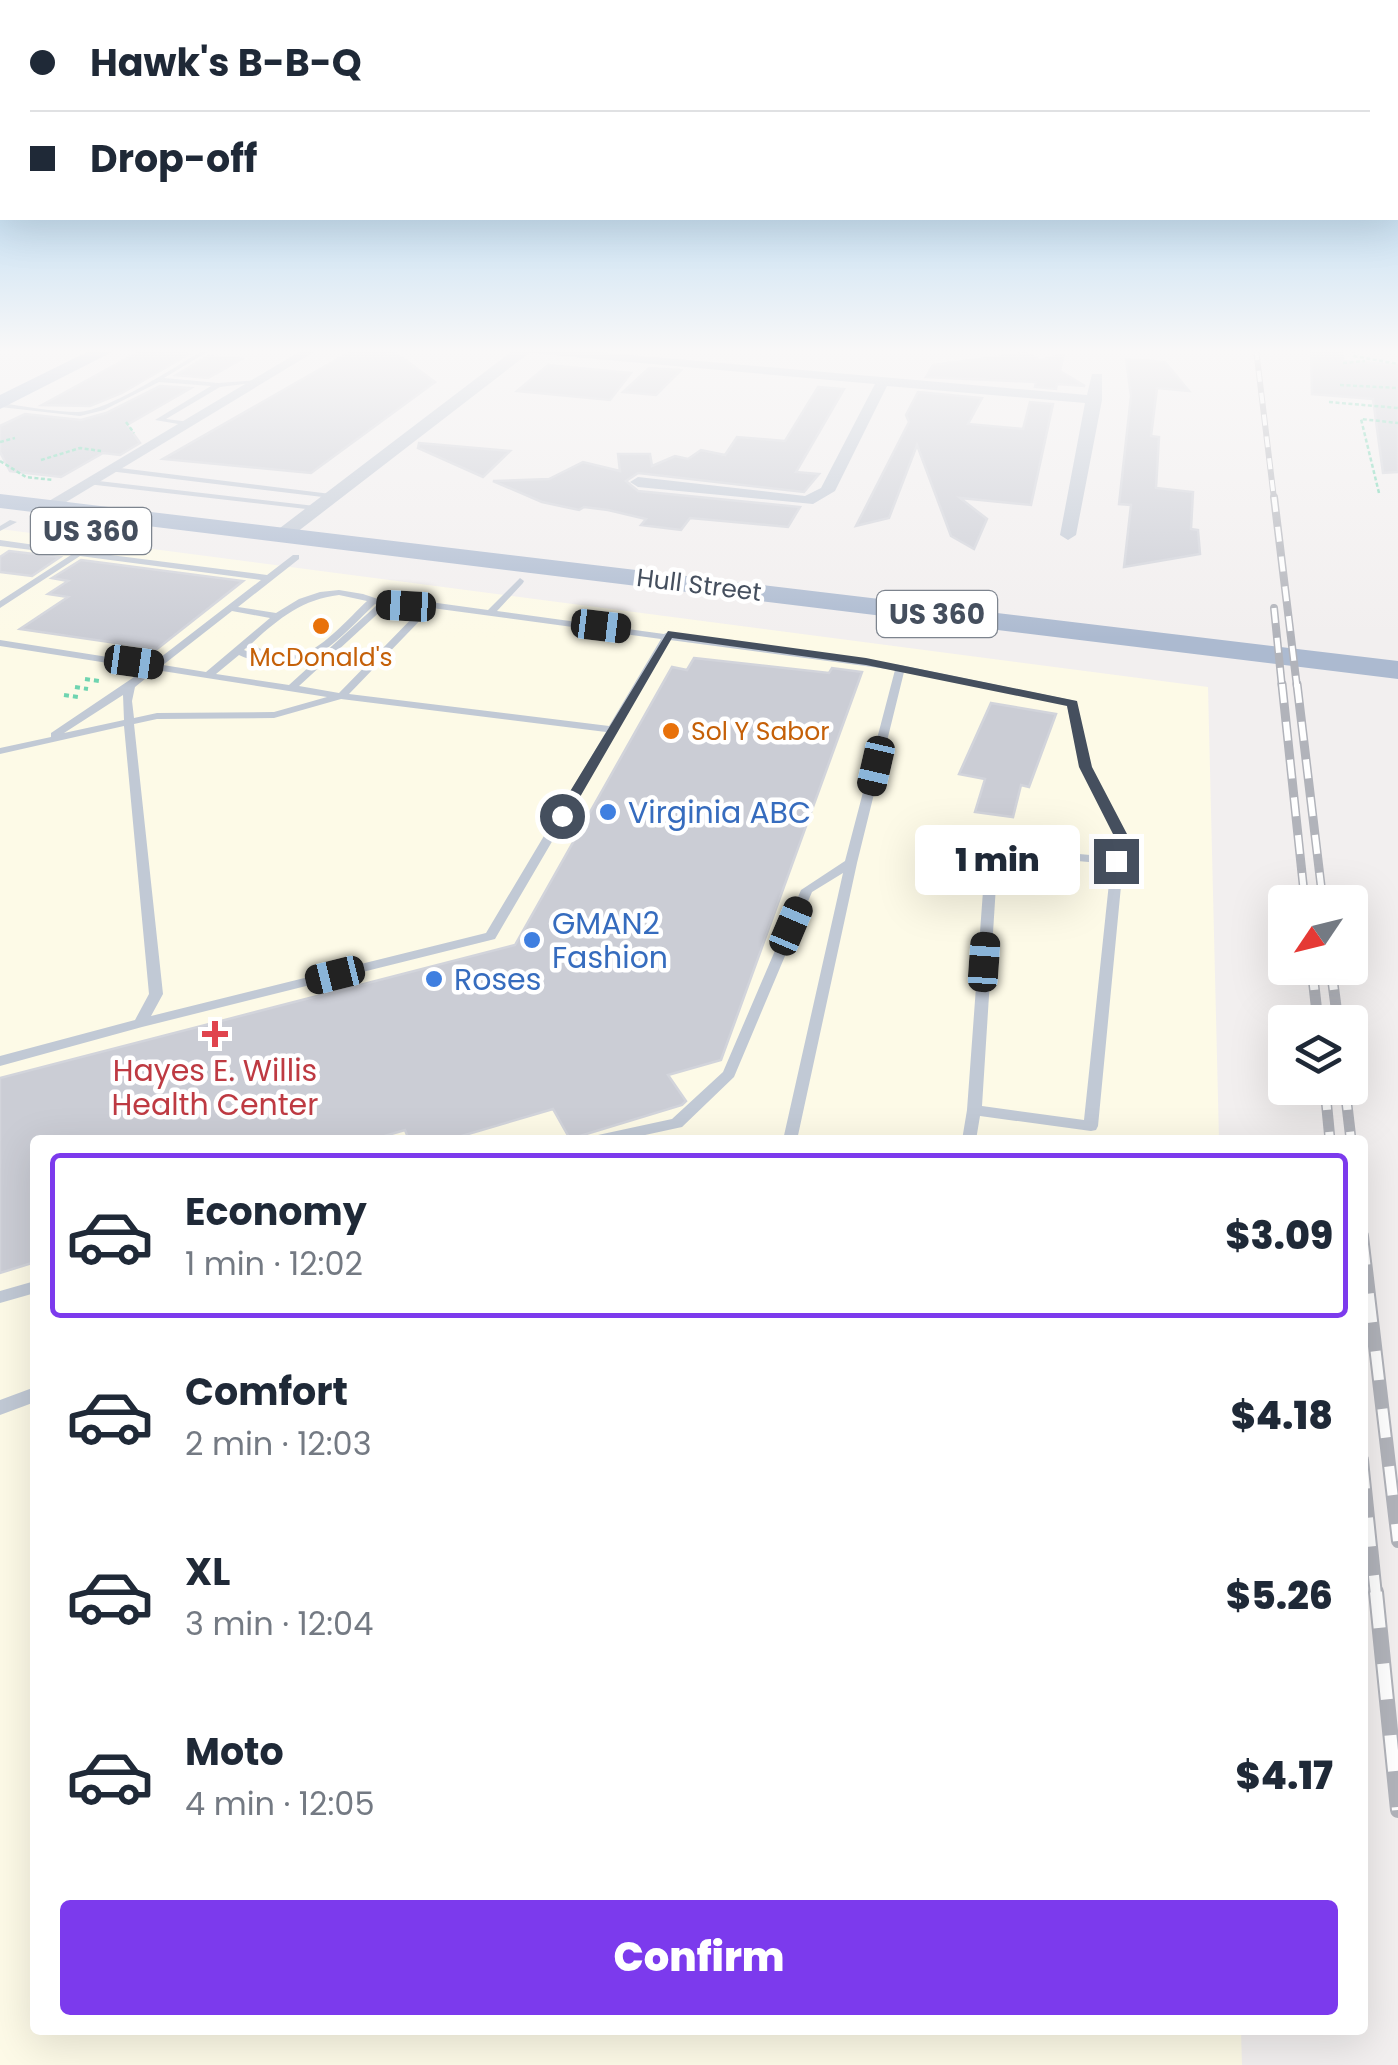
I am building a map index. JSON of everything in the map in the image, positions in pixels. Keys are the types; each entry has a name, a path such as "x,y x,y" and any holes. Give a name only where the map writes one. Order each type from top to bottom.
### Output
{"main road":[{"name":"Hull Street","path":"2,518 47,507 520,581 1363,674 1398,670"},
{"name":"Hull Street","path":"2,518 208,546 367,545 1210,656"},
{"name":"Hull Street","path":"1363,674 1398,687"}],"street":[{"path":"47,507 152,445"},
{"path":"289,546 315,508 398,445"},
{"path":"638,482 807,501 827,491 850,445"},
{"path":"1068,535 1085,445"}],"lane":[{"path":"112,470 332,496"},
{"path":"90,482 315,508"},
{"path":"2,518 77,553 267,578"},
{"path":"0,605 110,533"},
{"path":"48,740 130,686 267,578 289,546"},
{"path":"490,613 520,581"},
{"path":"210,674 275,616 294,602 318,594 668,634 900,668 1072,704 1085,767 1120,834 1091,1126 974,1110"},
{"path":"242,647 264,655 317,652 378,602"},
{"path":"291,688 378,602"},
{"path":"0,751 131,720 157,716 274,715 341,696 430,605"},
{"path":"229,608 275,616"},
{"path":"0,1061 491,936 668,634"},
{"path":"0,643 341,696 612,730"},
{"path":"791,1135 900,668"},
{"path":"130,686 127,701 156,994 140,1023"},
{"path":"969,1135 992,850 1116,861"},
{"path":"621,1135 677,1123 729,1074 806,890 852,863"},
{"path":"0,1298 30,1288"},
{"path":"0,1408 30,1396"}],"path":[{"path":"1368,445 1379,494"},
{"path":"40,460 80,448 106,451"},
{"path":"0,461 26,477 60,480"},
{"path":"86,679 96,680"},
{"path":"75,687 86,688"},
{"path":"64,695 75,697"}],"shaded area":[{"path":"0,529 1208,687 1219,1135 30,1135 30,2035 1241,2035 1242,2065 0,2065"}],"building":[{"path":"0,445 136,445 120,455 103,453 61,477 10,471"},
{"path":"187,445 349,445 311,473 163,459"},
{"path":"446,445 510,451 483,477 418,448"},
{"path":"731,445 811,445 796,472 819,474 804,492 638,473 626,481 638,491 800,507 788,527 690,518 681,530 641,525 646,519 608,510 579,510 542,502 493,481 549,479 583,462 620,471 618,454 650,454 652,466 675,456 688,459 701,450 725,455"},
{"path":"897,445 917,445 889,518 856,526"},
{"path":"917,445 1044,445 1031,505 960,498 987,519 974,549 951,536"},
{"path":"1126,445 1159,445 1156,488 1193,492 1191,529 1198,530 1200,554 1124,567 1131,505 1119,504"},
{"path":"1379,445 1398,445 1398,472 1383,473"},
{"path":"9,551 60,557 32,576 0,572 0,557"},
{"path":"81,560 243,581 157,649 20,629 68,597 48,594 68,581 52,578"},
{"path":"694,658 829,673 832,668 862,672 721,1060 668,1075 686,1101 682,1105 583,1135 568,1135 553,1109 465,1135 407,1135 405,1130 388,1135 30,1135 30,1264 0,1273 0,1078 515,945 672,667 687,670"},
{"path":"991,703 1056,714 1029,787 1021,785 1013,817 975,812 985,779 959,774"}],"railway":[{"path":"1268,445 1274,499"},
{"path":"1274,497 1297,687"},
{"path":"1274,608 1282,687"},
{"path":"1282,684 1303,885"},
{"path":"1297,684 1321,885"},
{"path":"1314,985 1316,1005"},
{"path":"1333,985 1336,1005"},
{"path":"1327,1105 1330,1135"},
{"path":"1347,1105 1350,1135"},
{"path":"1368,1287 1398,1541"},
{"path":"1368,1518 1376,1595"},
{"path":"1376,1592 1398,1810"}],"place":[{"name":"McDonald's","path":"321,626"},
{"name":"Sol Y Sabor","path":"671,731"},
{"name":"Virginia ABC","path":"608,812"},
{"name":"GMAN2 Fashion","path":"532,940"},
{"name":"Roses","path":"434,979"},
{"name":"Hayes E. Willis Health Center","path":"215,1034"}],"route":[{"path":"562,816 668,634 866,661 1072,704 1085,767 1120,834 1116,861"}]}
